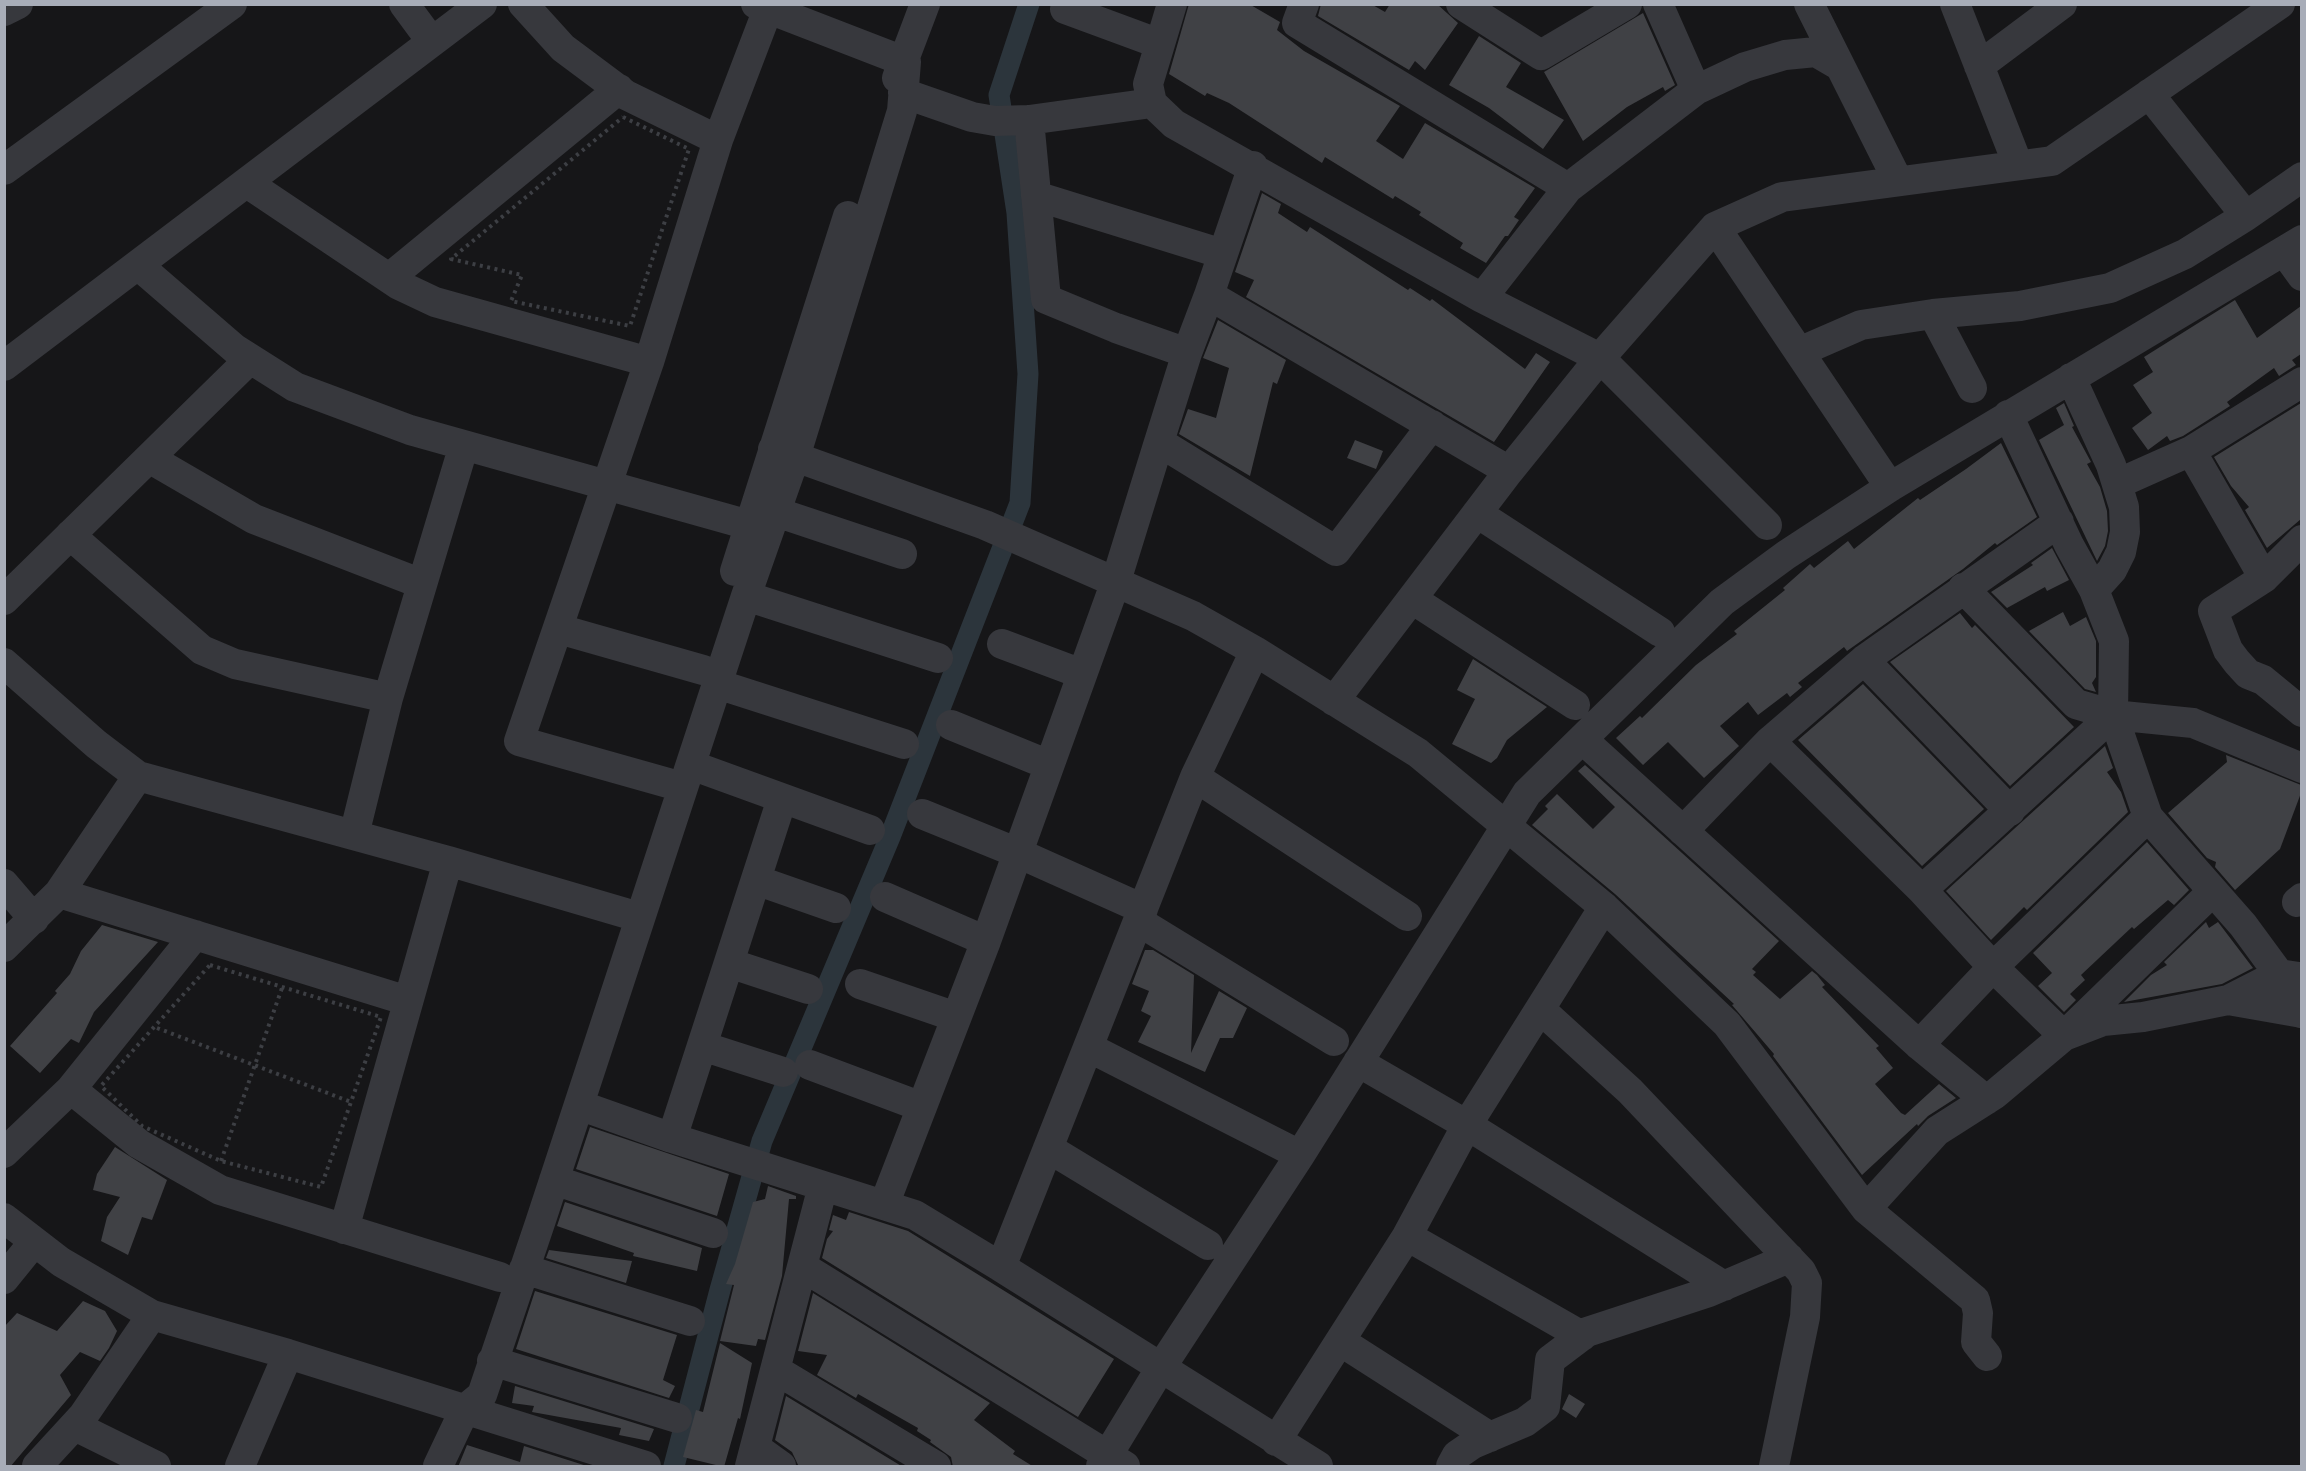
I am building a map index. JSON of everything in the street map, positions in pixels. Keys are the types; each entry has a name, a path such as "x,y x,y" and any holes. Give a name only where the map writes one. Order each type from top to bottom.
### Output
{"street":[{"path":"4,11 18,4"},
{"path":"4,171 232,4"},
{"path":"404,4 432,42"},
{"path":"4,366 482,4"},
{"path":"523,4 563,48 619,89 718,140"},
{"path":"465,1409 482,1395 512,1273 668,783 710,677 746,596 776,512 784,453 884,103 906,62 925,4"},
{"path":"1172,4 1149,84 1152,103 1174,124 1253,166 1482,298 1600,358 1767,525"},
{"path":"1304,4 1297,23 1568,188"},
{"path":"1461,4 1541,55 1627,4"},
{"path":"1658,4 1696,90"},
{"path":"1809,4 1898,181"},
{"path":"1955,4 2018,165"},
{"path":"1979,66 2062,4"},
{"path":"668,783 519,741 649,362 762,7 906,62"},
{"path":"1065,9 1160,44"},
{"path":"1334,700 1509,471 1600,358 1715,226 1782,197 2052,160 2149,94 2262,9"},
{"path":"1482,298 1568,188 1696,90 1745,68 1785,55 1816,52 1840,66"},
{"path":"438,1467 465,1409 465,1386 512,1273 555,1180 691,765 710,677 749,525 784,453 902,111 906,62"},
{"path":"389,278 619,89"},
{"path":"903,93 972,117 1015,120 1152,103"},
{"path":"2149,94 2246,216"},
{"path":"1015,120 1036,196 1046,299 1116,328 1187,353"},
{"path":"884,1205 986,941 1116,580 1187,353 1253,166"},
{"path":"1799,351 1861,325 1933,314 2020,306 2110,288 2185,254 2246,216 2301,177"},
{"path":"247,183 389,278 435,302 649,362"},
{"path":"1036,196 1223,254"},
{"path":"1715,226 1881,473"},
{"path":"802,1267 1111,1463 1160,1369 1358,1062 1495,816 1527,793 1722,602 1786,555 1881,473 2008,415 2293,246 2301,276"},
{"path":"139,266 234,349 295,387 410,430 749,525"},
{"path":"1209,295 1509,471"},
{"path":"1933,314 1972,388"},
{"path":"4,600 250,359"},
{"path":"2071,378 2117,484 2124,507 2123,542 2112,570 2094,590"},
{"path":"2117,484 2191,451 2301,382"},
{"path":"2008,415 2094,590 2114,641 2113,715 2148,817 2290,975 2301,1013 2228,1000"},
{"path":"1159,442 1336,551 1432,425"},
{"path":"354,835 388,698 464,445"},
{"path":"2191,451 2264,578"},
{"path":"784,453 985,525 1116,580 1193,616 1255,651 1418,753 1604,907 1727,1024 1866,1209 1975,1300 1976,1342 1987,1356"},
{"path":"149,458 255,519 422,584"},
{"path":"776,512 902,554"},
{"path":"1477,513 1660,632"},
{"path":"1683,831 1770,741 1864,660 2059,522"},
{"path":"70,535 202,650 236,664 388,698"},
{"path":"2301,540 2264,578 2214,611 2228,650 2237,662 2248,674 2264,680 2301,712"},
{"path":"1963,588 2076,704 2113,715 2193,723 2301,768"},
{"path":"746,596 938,658"},
{"path":"1412,599 1575,705"},
{"path":"559,629 710,677 904,744"},
{"path":"1002,644 1082,674"},
{"path":"1001,1267 1195,777 1255,651"},
{"path":"1864,660 2010,811"},
{"path":"4,663 96,744 138,776 448,861 625,913"},
{"path":"1922,890 2113,715"},
{"path":"951,725 1049,765"},
{"path":"1582,739 1919,1045 1986,1100"},
{"path":"1770,741 1922,890 1993,967 2064,1036"},
{"path":"691,765 870,830"},
{"path":"4,947 59,893 138,776"},
{"path":"1195,777 1407,916"},
{"path":"672,1138 782,799"},
{"path":"922,814 1018,853 1140,915 1334,1041"},
{"path":"1919,1045 1993,967 2148,817"},
{"path":"344,1229 448,861"},
{"path":"756,880 836,908"},
{"path":"4,884 34,919"},
{"path":"1866,1209 1937,1131 1986,1100 2064,1036 2213,891"},
{"path":"59,893 408,1001"},
{"path":"885,897 986,941"},
{"path":"1276,1441 1407,1236 1467,1125 1604,907"},
{"path":"4,1153 71,1089 195,935"},
{"path":"729,963 808,989"},
{"path":"2064,1036 2103,1021 2143,1017 2228,1000 2290,975"},
{"path":"860,984 956,1017"},
{"path":"1540,1009 1630,1091 1801,1271 1807,1284 1807,1300 1774,1467"},
{"path":"702,1046 797,1069 922,1107"},
{"path":"1088,1047 1300,1155"},
{"path":"1358,1062 1467,1125 1724,1286"},
{"path":"71,1089 139,1144 220,1190 344,1229 690,1322"},
{"path":"579,1105 672,1138 915,1215 1318,1467"},
{"path":"1048,1148 1208,1245"},
{"path":"555,1180 713,1233"},
{"path":"781,1467 753,1457 823,1186"},
{"path":"4,1218 61,1262 152,1315 288,1354 646,1467"},
{"path":"1407,1236 1582,1336"},
{"path":"4,1279 34,1242"},
{"path":"1451,1467 1457,1455 1473,1444 1525,1422 1545,1407 1550,1360 1582,1336 1724,1286 1789,1258"},
{"path":"38,1467 75,1426 152,1315"},
{"path":"1340,1341 1490,1437"},
{"path":"240,1467 288,1354"},
{"path":"492,1361 677,1418"},
{"path":"776,1370 936,1467"},
{"path":"75,1426 156,1467"}],"path":[{"path":"623,117 688,149 630,326 511,301 522,275 451,259 623,117"},
{"path":"210,965 282,987 381,1017 321,1187 221,1161 142,1126 101,1086 210,965"},
{"path":"221,1161 282,987"},
{"path":"157,1028 351,1102"}],"building":[{"path":"1189,4 1249,4 1280,22 1277,30 1304,51 1400,106 1376,141 1403,159 1425,123 1535,188 1514,217 1519,220 1508,236 1505,236 1486,263 1460,248 1463,243 1419,215 1421,212 1395,196 1393,199 1325,157 1322,163 1229,103 1207,93 1205,96 1169,74"},
{"path":"1321,4 1371,4 1385,12 1390,4 1437,4 1458,23 1425,70 1415,61 1409,70 1318,16"},
{"path":"1643,13 1675,85 1665,91 1663,87 1627,107 1583,141 1544,72"},
{"path":"1479,36 1521,63 1506,87 1564,120 1543,149 1489,108 1449,85"},
{"path":"1262,193 1281,204 1278,213 1307,232 1310,227 1408,290 1410,288 1430,301 1432,299 1525,369 1536,353 1550,362 1494,442 1246,297 1254,280 1235,272"},
{"path":"2235,300 2257,338 2301,306 2301,354 2292,360 2296,365 2279,376 2274,368 2227,402 2230,406 2183,436 2170,441 2167,436 2148,450 2132,428 2152,413 2133,385 2153,372 2144,357"},
{"path":"1218,320 1286,360 1277,384 1273,382 1250,476 1179,434 1188,409 1216,418 1229,368 1203,358"},
{"path":"2064,403 2074,426 2072,427 2091,462 2087,464 2100,487 2107,511 2108,531 2105,546 2097,561 2039,440 2064,425 2056,408"},
{"path":"2301,403 2301,519 2267,548 2245,510 2249,507 2231,486 2214,457"},
{"path":"1355,440 1383,451 1376,469 1347,458"},
{"path":"2001,443 2037,517 1997,545 1995,543 1963,569 1847,651 1844,647 1798,683 1802,687 1790,697 1787,693 1758,715 1748,702 1720,726 1739,746 1704,778 1668,742 1643,765 1616,738 1640,716 1642,718 1696,665 1737,634 1734,631 1785,590 1783,588 1810,564 1814,568 1848,541 1854,549 1918,498 1920,500"},
{"path":"2052,548 2069,580 2047,591 2045,587 2007,608 1991,592 2033,565 2031,563"},
{"path":"2063,612 2070,626 2086,617 2096,641 2096,677 2092,683 2096,692 2085,689 2029,631"},
{"path":"1960,613 1972,628 1975,625 2074,727 2010,786 1890,662"},
{"path":"1473,659 1547,707 1507,740 1497,758 1491,763 1452,744 1475,699 1457,690"},
{"path":"1863,684 1984,809 1922,866 1798,740"},
{"path":"2105,746 2113,768 2107,772 2121,792 2128,812 2027,910 2024,907 1991,940 1946,891"},
{"path":"2226,755 2301,785 2301,793 2280,849 2235,890 2215,867 2216,862 2207,858 2168,813 2227,762"},
{"path":"1585,765 1779,941 1752,969 1756,972 1753,975 1780,999 1812,971 1817,975 1825,985 1822,987 1879,1046 1876,1048 1893,1068 1875,1084 1901,1113 1905,1115 1939,1084 1956,1098 1928,1116 1918,1126 1917,1124 1862,1175 1773,1056 1774,1054 1732,1005 1734,1004 1615,894 1532,825 1548,809 1545,806 1557,794 1593,829 1615,807 1578,771"},
{"path":"2147,842 2189,890 2174,905 2168,900 2134,929 2132,927 2081,975 2085,980 2070,994 2076,1000 2064,1012 2038,986 2052,973 2033,953"},
{"path":"2206,922 2209,928 2218,922 2253,968 2222,984 2124,1002 2151,975 2167,965 2164,962"},
{"path":"102,925 158,942 94,1012 79,1043 71,1039 40,1073 10,1046 57,993 55,991 70,974 81,951"},
{"path":"1145,950 1153,950 1194,975 1191,1053 1219,991 1247,1008 1233,1038 1220,1038 1205,1072 1138,1042 1151,1016 1141,1011 1149,991 1132,984"},
{"path":"590,1127 729,1174 717,1216 576,1169"},
{"path":"115,1147 167,1180 152,1220 142,1217 128,1255 101,1241 107,1217 120,1197 93,1190 97,1174"},
{"path":"768,1186 796,1196 796,1199 789,1199 782,1276 765,1340 758,1339 756,1346 720,1341 734,1285 726,1284 735,1264 753,1202 765,1199"},
{"path":"565,1202 702,1248 697,1271 633,1256 634,1253 557,1226"},
{"path":"849,1212 908,1231 1114,1359 1078,1417 822,1258 827,1239 833,1231 829,1230 833,1215 846,1220"},
{"path":"549,1250 632,1261 626,1283 546,1258"},
{"path":"535,1291 677,1335 663,1380 675,1386 669,1398 516,1349"},
{"path":"813,1293 990,1403 974,1420 1015,1451 1013,1454 1034,1467 953,1467 951,1457 917,1431 918,1428 858,1394 856,1398 817,1375 827,1355 798,1351"},
{"path":"83,1301 105,1311 117,1331 109,1348 100,1361 80,1352 60,1375 71,1395 10,1467 4,1467 4,1327 17,1313 57,1331"},
{"path":"720,1343 752,1363 740,1419 738,1418 724,1467 683,1457 696,1410 703,1412"},
{"path":"515,1386 654,1429 649,1441 619,1435 621,1428 532,1412 534,1406 512,1403"},
{"path":"1569,1394 1585,1404 1576,1418 1562,1409"},
{"path":"786,1396 903,1467 799,1467 792,1452 775,1440"},
{"path":"467,1445 520,1462 524,1446 590,1467 458,1467"}],"waterway":[{"path":"674,1466 762,1141 890,837 1020,503 1028,374 1017,213 999,95 1029,4"}]}
